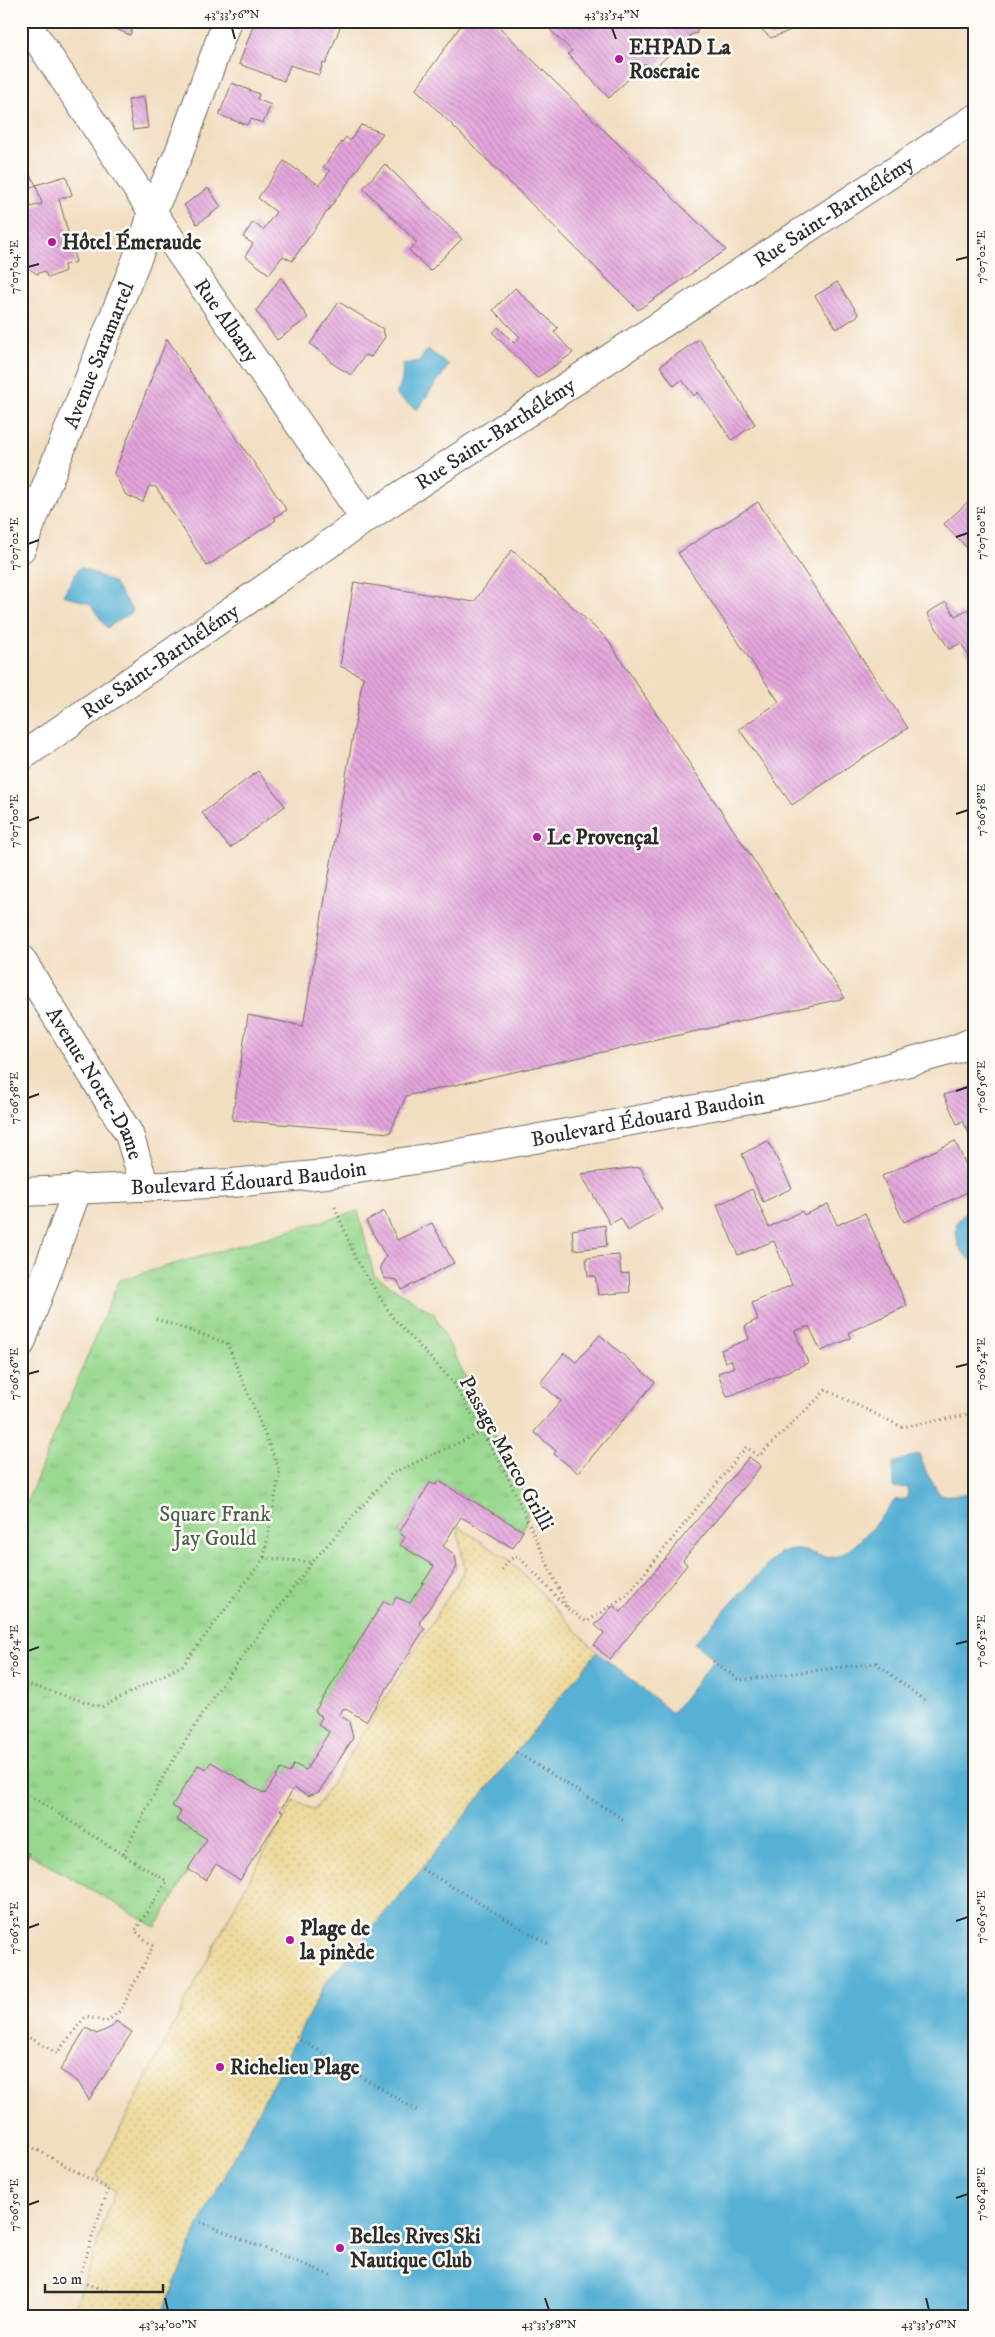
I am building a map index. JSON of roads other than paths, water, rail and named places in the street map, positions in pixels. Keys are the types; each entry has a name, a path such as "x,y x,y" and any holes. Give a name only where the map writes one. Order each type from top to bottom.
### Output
{"street":[{"name":"Rue Albany","path":"25,21 152,212 365,519"},
{"name":"Avenue Saramartel","path":"21,549 144,241 152,212 179,153 227,21"},
{"name":"Rue Saint-Barthélémy","path":"21,757 365,519 974,119"},
{"name":"Avenue Notre-Dame","path":"21,959 129,1134 145,1187"},
{"name":"Boulevard Édouard Baudoin","path":"21,1192 78,1188 232,1183 326,1174 459,1154 820,1086 956,1049 974,1041"},
{"path":"21,1343 78,1188"}],"water":[{"path":"427,349 449,365 417,410 396,395 402,380 403,364 420,361"},
{"path":"80,567 113,582 133,611 107,628 90,604 63,595"},
{"path":"974,1205 974,1263 958,1245 956,1235 957,1221"},
{"path":"919,1454 927,1474 941,1496 974,1493 974,2316 161,2316 200,2222 325,1984 422,1869 597,1652 672,1713 715,1659 694,1643 779,1553 799,1550 825,1557 834,1557 854,1546 873,1527 895,1500 907,1499 908,1487 894,1488 893,1463"}],"place":[{"name":"EHPAD La Roseraie","path":"619,59"},
{"name":"Hôtel Émeraude","path":"52,242"},
{"name":"Le Provençal","path":"537,837"},
{"name":"Plage de la pinède","path":"290,1940"},
{"name":"Richelieu Plage","path":"220,2067"},
{"name":"Belles Rives Ski Nautique Club","path":"340,2248"}],"park label":[{"name":"Square Frank Jay Gould","path":"215,1526"}]}
